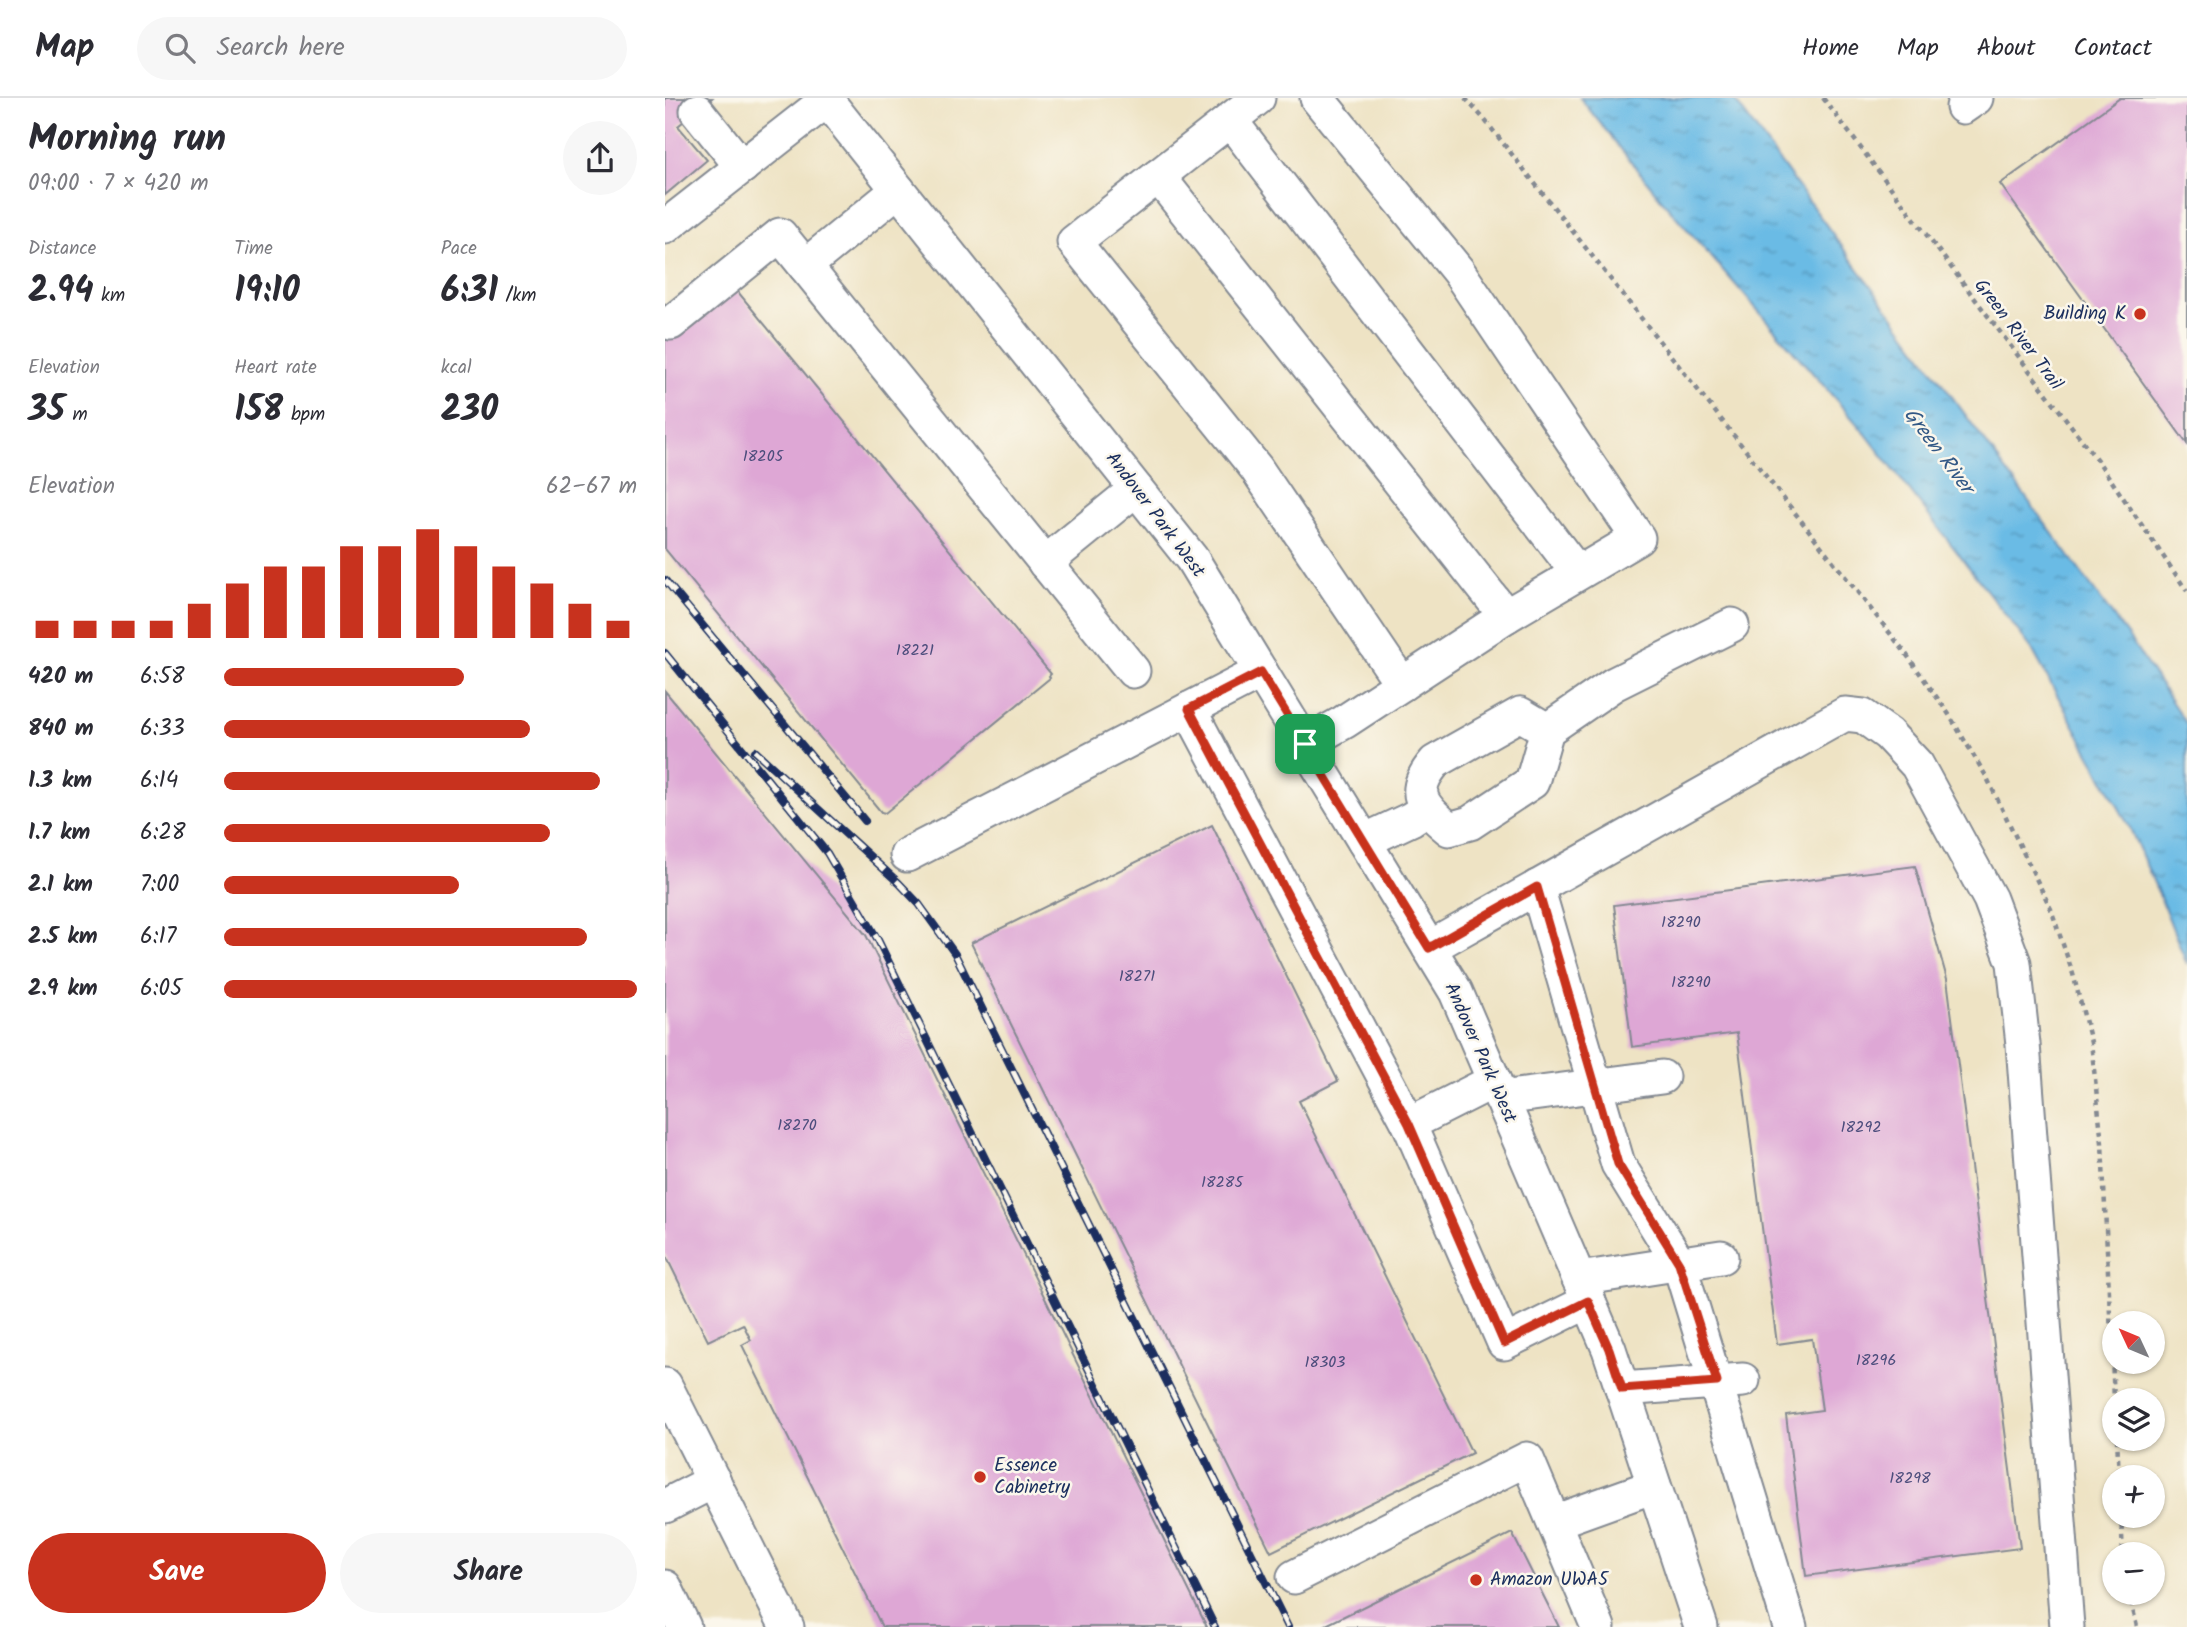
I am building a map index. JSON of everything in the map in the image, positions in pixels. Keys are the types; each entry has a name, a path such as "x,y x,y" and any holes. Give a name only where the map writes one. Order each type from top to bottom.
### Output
{"street":[{"path":"1258,98 1074,242 1256,468 1402,684"},
{"path":"1305,744 1344,722 1577,572 1638,538 1458,271 1317,98"},
{"path":"665,228 826,99"},
{"name":"Andover Park West","path":"826,99 1192,559 1456,992 1609,1349 1701,1627"},
{"path":"697,111 741,167"},
{"path":"1230,120 1577,572"},
{"path":"1158,176 1506,616"},
{"path":"805,266 898,190"},
{"path":"671,323 780,235 1133,671"},
{"path":"1045,563 1136,489"},
{"path":"1547,730 1520,714 1435,762 1425,774 1420,787 1426,809 1449,829 1470,823 1532,782 1547,730 1614,684 1731,625"},
{"path":"907,855 1261,672"},
{"path":"1189,709 1409,1124 1504,1343 1584,1290 1679,1263 1721,1257"},
{"path":"1429,948 1845,714 1863,716 1888,734 1917,765 1990,899 2014,963 2023,1044 2067,1627"},
{"path":"1364,841 1426,809"},
{"path":"1537,887 1618,1164 1679,1263 1730,1381 1790,1627"},
{"path":"1409,1124 1497,1090 1595,1086 1662,1077"},
{"path":"1622,1389 1730,1381"},
{"path":"665,1385 787,1627"},
{"path":"1294,1577 1527,1459 1598,1627"},
{"path":"665,1506 713,1481"},
{"path":"1554,1522 1654,1486"},
{"path":"665,1587 684,1627"}],"path":[{"name":"Green River Trail","path":"1822,98 2100,464 2187,591"},
{"path":"2132,1605 2137,1627"}],"water":[{"name":"Green River","path":"1580,98 1733,98 2132,642 2187,725 2187,965 2130,828 2032,649 1865,433 1666,205"}],"building":[{"path":"665,98 712,98 678,126 707,160 665,195"},
{"name":"Building K","path":"2120,98 2187,98 2187,444 2000,184"},
{"path":"730,287 734,287 1051,674 1050,678 885,813 881,812 665,549 665,340"},
{"path":"665,691 866,935 1207,1627 882,1627 742,1345 751,1340 743,1324 708,1341 665,1254"},
{"path":"1212,825 1338,1081 1299,1101 1472,1453 1271,1552 971,943"},
{"path":"1915,866 1947,979 2020,1548 1806,1576 1786,1415 1822,1410 1812,1339 1777,1344 1737,1033 1632,1047 1614,905"},
{"name":"Amazon UWA5","path":"1512,1533 1559,1627 1322,1627"}],"railway":[{"path":"665,580 865,821"},
{"path":"665,653 827,853 878,940 1215,1627"},
{"path":"755,751 899,883 919,904 955,954 1288,1627"}],"place":[{"name":"Building K","path":"2140,314"},
{"name":"Essence Cabinetry","path":"980,1477"},
{"name":"Amazon UWA5","path":"1476,1580"}],"route":[{"path":"1261,672 1305,744 1429,948 1537,887 1618,1164 1679,1263 1717,1382 1622,1389 1609,1349 1588,1301 1504,1343 1409,1124 1189,709 1261,672"}]}
